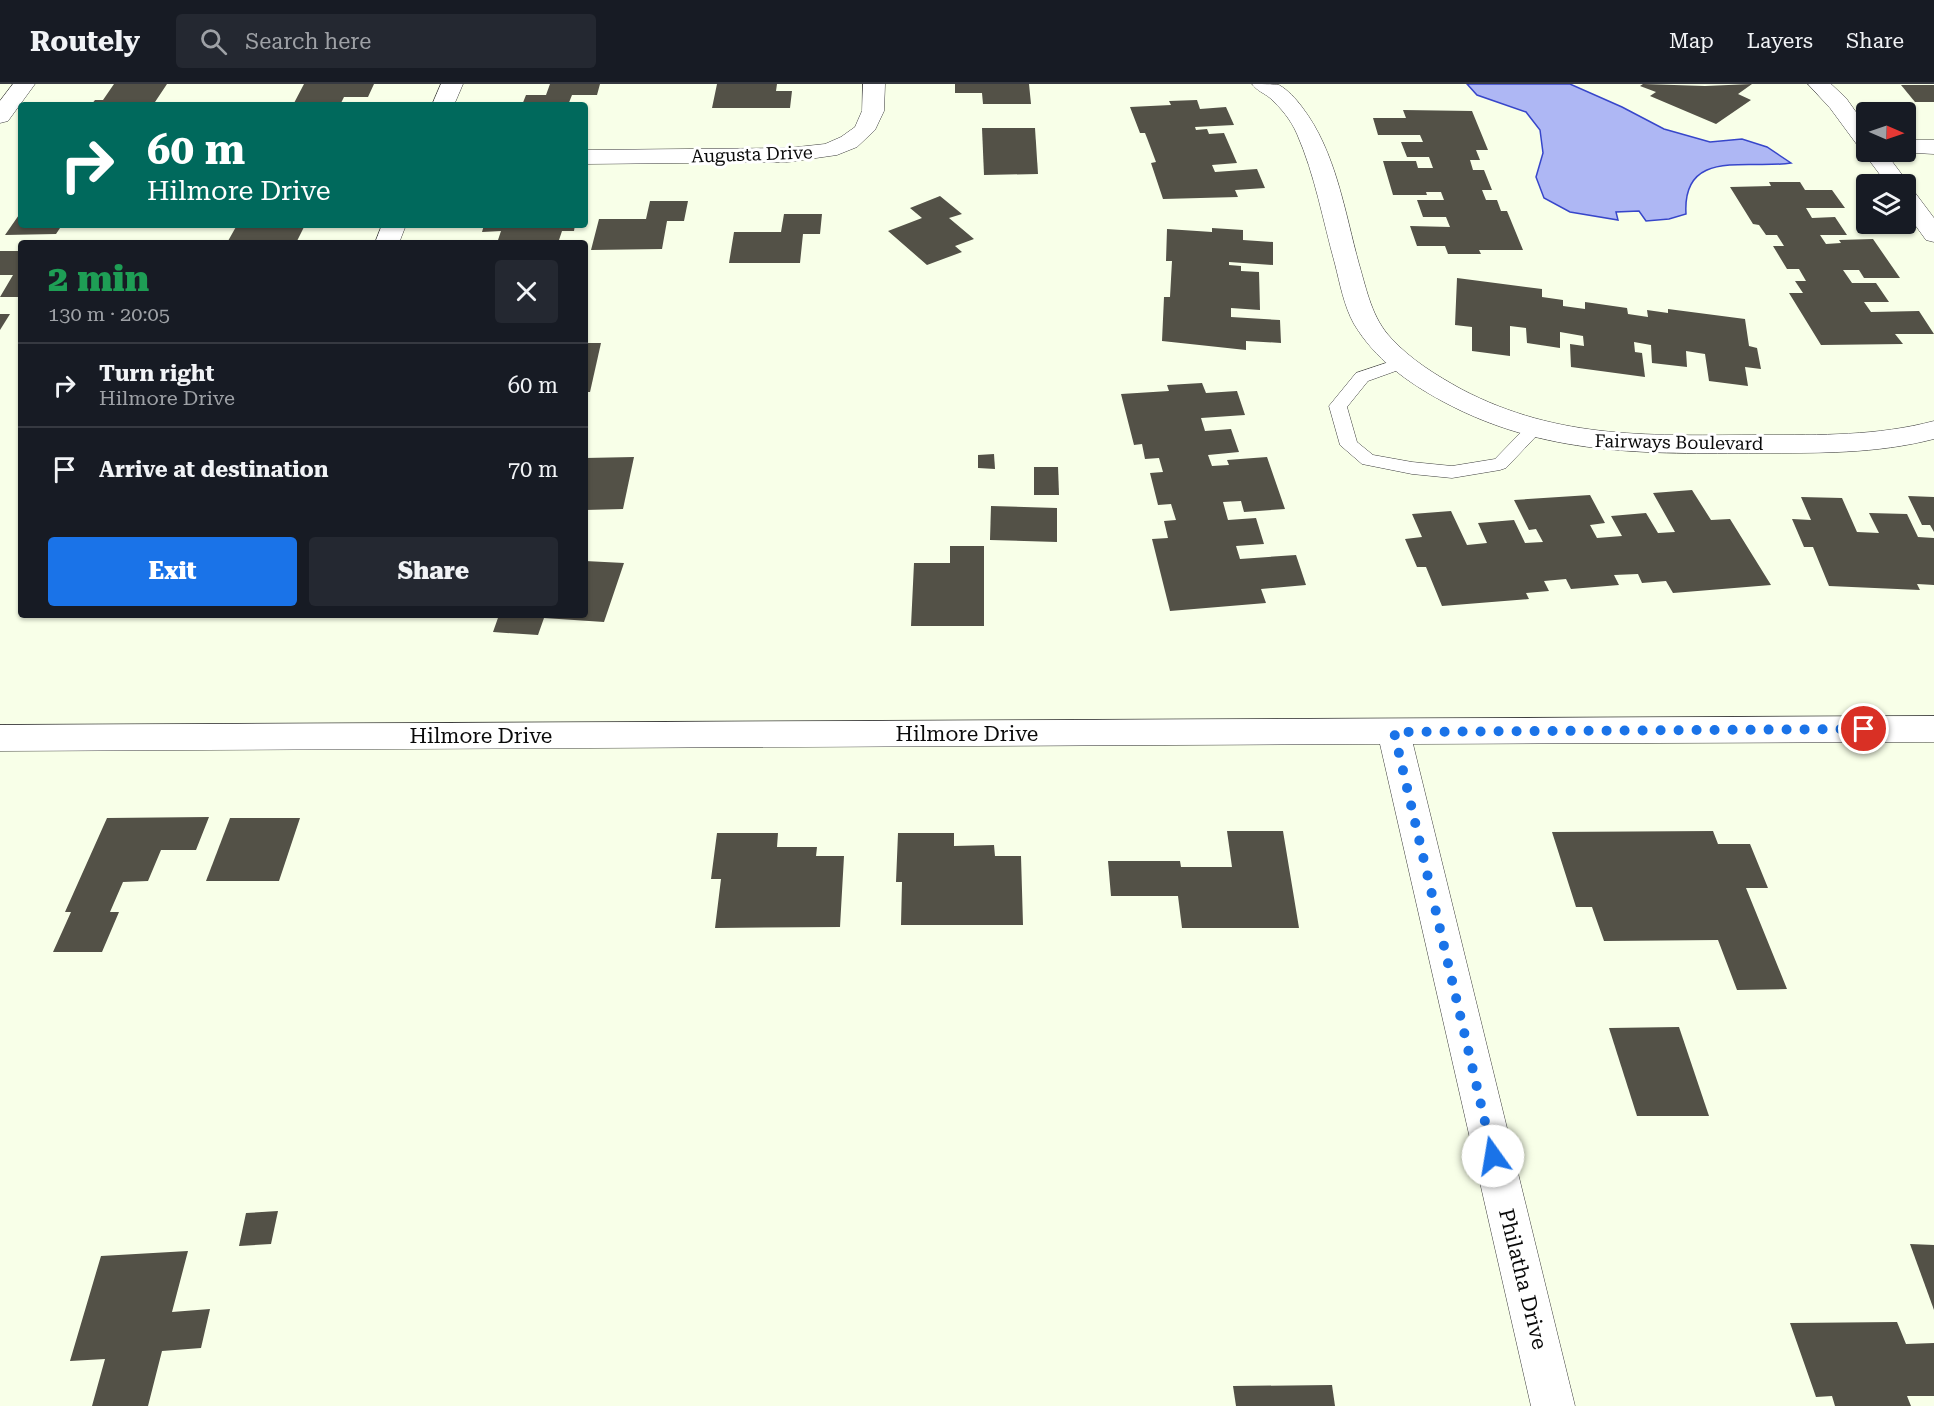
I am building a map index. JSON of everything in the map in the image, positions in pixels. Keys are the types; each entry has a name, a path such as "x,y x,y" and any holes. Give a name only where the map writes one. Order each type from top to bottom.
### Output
{"street":[{"path":"0,116 24,84"},
{"path":"444,102 452,84"},
{"name":"Augusta Drive","path":"588,157 788,155 829,150 849,142 864,130 873,111 874,84"},
{"name":"Fairways Boulevard","path":"1263,84 1286,100 1308,129 1314,143 1359,305 1367,323 1401,363 1426,381 1482,412 1533,430 1589,440 1672,445 1836,444 1904,438 1934,430"},
{"path":"1819,84 1838,103 1856,127"},
{"path":"1916,147 1934,147"},
{"path":"1916,210 1934,235"},
{"name":"Hilmore Drive","path":"2,741 1934,729"},
{"name":"Philatha Drive","path":"1394,732 1553,1406"}],"lane":[{"path":"1401,363 1362,377 1338,406 1349,445 1368,460 1452,472 1500,464 1533,430"}],"water":[{"path":"1467,84 1570,84 1664,129 1710,142 1742,139 1767,147 1791,163 1721,166 1706,170 1695,179 1688,193 1686,214 1669,219 1646,221 1639,211 1616,212 1618,220 1570,212 1544,198 1536,177 1543,153 1540,130 1526,112 1477,95"}],"building":[{"path":"114,84 167,84 155,102 93,102 103,100"},
{"path":"304,84 374,84 368,97 344,97 342,102 295,102"},
{"path":"550,84 600,84 597,95 572,95 569,102 523,102 526,95 546,95"},
{"path":"717,84 777,84 776,91 792,91 790,108 712,108"},
{"path":"955,84 1029,84 1031,104 983,104 982,93 955,93"},
{"path":"1643,84 1705,86 1752,84 1738,94 1751,100 1716,124 1650,96 1656,92 1640,86"},
{"path":"1901,85 1934,85 1934,102 1915,102"},
{"path":"1197,100 1200,109 1226,107 1234,125 1195,127 1196,130 1207,129 1209,134 1224,133 1237,163 1212,165 1215,172 1257,169 1265,188 1235,190 1238,197 1163,199 1151,163 1156,162 1145,133 1140,133 1130,107 1171,105 1169,101"},
{"path":"1403,110 1472,111 1488,150 1476,150 1480,160 1470,160 1473,170 1484,170 1492,190 1482,190 1486,200 1497,200 1501,211 1507,211 1523,250 1479,250 1481,254 1448,254 1445,246 1417,246 1410,226 1450,227 1446,217 1423,217 1417,200 1444,200 1441,192 1426,192 1427,195 1393,195 1383,161 1416,161 1418,168 1433,168 1429,157 1407,157 1401,142 1423,142 1420,135 1378,135 1373,118 1406,118"},
{"path":"982,128 1035,128 1038,174 984,175"},
{"path":"1769,182 1800,182 1805,190 1832,190 1845,208 1806,208 1812,218 1835,217 1847,235 1820,235 1826,244 1841,243 1839,240 1873,239 1900,278 1864,278 1859,270 1843,270 1852,283 1876,283 1889,302 1864,302 1871,312 1919,311 1934,334 1895,334 1903,344 1821,345 1789,293 1803,293 1795,281 1806,281 1799,269 1787,269 1773,246 1784,246 1777,235 1766,235 1759,225 1753,224 1730,187 1771,186"},
{"path":"940,196 962,214 949,218 974,239 955,246 962,252 927,265 888,231 922,218 910,208"},
{"path":"650,201 688,201 684,221 667,221 662,249 591,250 599,219 646,219"},
{"path":"784,214 822,214 820,234 803,234 800,263 729,263 734,232 781,232"},
{"path":"18,216 18,228 60,228 56,234 5,235"},
{"path":"235,228 304,228 298,240 229,240"},
{"path":"483,228 574,228 574,231 562,231 559,240 498,240 501,231 482,232"},
{"path":"1212,228 1243,230 1243,240 1273,242 1273,265 1229,262 1229,265 1241,266 1241,271 1259,272 1260,310 1231,308 1231,317 1280,320 1281,343 1246,341 1246,350 1162,341 1164,297 1170,297 1172,261 1166,261 1167,229 1212,232"},
{"path":"0,251 18,251 18,297 0,297 13,275 0,275"},
{"path":"1457,278 1542,289 1542,297 1563,300 1563,306 1585,309 1585,302 1627,308 1628,314 1648,317 1647,310 1668,313 1668,309 1745,319 1749,346 1757,348 1761,369 1745,367 1748,386 1709,381 1705,354 1686,351 1687,367 1652,363 1651,345 1634,342 1635,352 1642,353 1645,377 1571,367 1570,344 1584,346 1583,336 1560,332 1560,348 1527,343 1526,328 1510,326 1510,356 1472,351 1472,327 1455,325"},
{"path":"0,314 10,314 0,330"},
{"path":"588,343 601,343 590,392 588,392"},
{"path":"1202,383 1206,393 1237,391 1245,415 1201,418 1205,431 1231,429 1239,452 1208,455 1212,466 1229,465 1227,460 1267,457 1285,509 1244,512 1241,501 1223,502 1228,520 1256,518 1264,544 1236,546 1240,559 1296,555 1306,585 1261,589 1266,603 1170,611 1152,539 1168,538 1164,521 1176,520 1171,504 1158,505 1150,473 1163,472 1159,458 1145,459 1142,444 1134,445 1121,394 1169,391 1167,385"},
{"path":"994,454 995,469 978,468 978,455"},
{"path":"634,457 623,509 588,510 588,458"},
{"path":"1034,467 1058,467 1059,495 1034,495"},
{"path":"1692,490 1711,520 1730,519 1771,585 1673,593 1666,581 1642,583 1638,574 1614,575 1619,585 1571,589 1566,579 1544,581 1549,591 1526,593 1529,599 1442,606 1426,567 1417,567 1405,539 1422,537 1412,514 1451,511 1467,545 1487,543 1478,523 1514,520 1525,543 1543,542 1536,529 1529,530 1514,500 1590,495 1605,523 1590,525 1597,538 1622,536 1611,516 1646,513 1658,533 1675,532 1653,493"},
{"path":"1908,496 1934,497 1934,532 1930,525 1922,525"},
{"path":"1801,497 1842,498 1857,532 1879,533 1869,513 1907,514 1918,537 1934,538 1934,585 1917,584 1920,590 1829,586 1813,547 1804,547 1792,519 1811,520"},
{"path":"991,506 1057,508 1057,542 990,540"},
{"path":"950,546 984,546 984,626 911,626 914,563 950,563"},
{"path":"588,561 624,563 604,622 544,618 588,618"},
{"path":"498,618 544,618 538,635 493,632"},
{"path":"209,817 196,850 161,850 148,881 123,882 110,912 119,912 102,952 53,952 71,912 65,912 107,818"},
{"path":"230,818 300,818 279,881 206,881"},
{"path":"1227,831 1283,831 1299,928 1182,928 1178,896 1111,896 1108,861 1180,861 1181,867 1232,867"},
{"path":"1713,831 1718,844 1750,844 1768,888 1746,888 1787,989 1737,990 1718,940 1604,941 1592,907 1576,907 1552,832"},
{"path":"717,833 778,833 777,847 817,847 816,856 844,856 840,927 715,928 721,879 711,879"},
{"path":"898,833 954,833 954,846 994,845 995,856 1021,856 1023,925 901,925 902,882 896,882"},
{"path":"1679,1027 1709,1116 1637,1116 1609,1028"},
{"path":"278,1211 271,1244 239,1246 246,1213"},
{"path":"1910,1244 1934,1245 1934,1310"},
{"path":"188,1251 172,1312 210,1309 201,1348 162,1351 148,1406 92,1406 105,1359 70,1361 101,1256"},
{"path":"1897,1322 1906,1344 1934,1343 1934,1396 1907,1396 1911,1406 1835,1406 1832,1396 1816,1397 1790,1323"},
{"path":"1332,1385 1335,1406 1236,1406 1233,1386"}],"route":[{"path":"1493,1156 1394,732 1864,729"}]}
